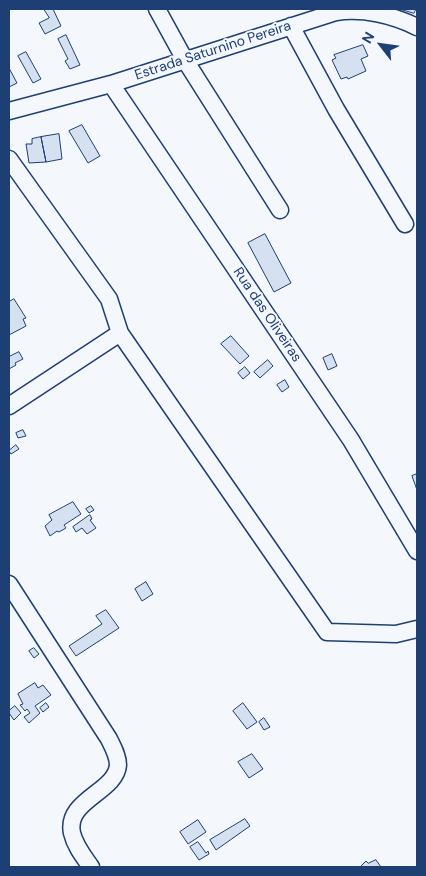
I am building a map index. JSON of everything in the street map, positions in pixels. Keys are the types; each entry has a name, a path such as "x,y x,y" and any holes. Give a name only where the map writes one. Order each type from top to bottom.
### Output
{"street":[{"path":"157,9 186,60 280,210"},
{"name":"Estrada Saturnino Pereira","path":"9,111 111,84 336,12 367,11 408,22 417,27"},
{"path":"291,26 336,109 404,224"},
{"name":"Rua das Oliveiras","path":"111,84 351,440 417,551"},
{"path":"9,159 109,299 120,333 327,632 396,634 417,629"},
{"path":"9,406 120,333"},
{"path":"9,584 109,739 117,759 118,766 115,774 80,808 73,818 72,836 91,867"}],"building":[{"path":"44,9 53,9 61,26 45,34 39,23 49,18"},
{"path":"400,9 416,9 414,13"},
{"path":"66,35 80,65 70,69 65,61 68,59 58,39"},
{"path":"363,45 368,56 361,59 366,71 348,79 347,77 341,79 332,60 336,58 334,55"},
{"path":"26,52 41,79 33,83 18,56"},
{"path":"9,68 17,83 9,87"},
{"path":"82,125 100,156 88,163 69,131"},
{"path":"59,134 62,159 46,162 41,137"},
{"path":"41,137 46,162 29,163 26,144 32,144 32,139"},
{"path":"265,234 291,283 274,292 248,243"},
{"path":"14,299 26,318 23,319 26,326 9,335 9,302"},
{"path":"231,336 249,356 240,364 221,344"},
{"path":"19,352 23,359 9,369 9,357"},
{"path":"332,354 337,366 328,370 323,358"},
{"path":"268,360 273,366 260,378 254,372"},
{"path":"245,367 250,373 243,379 238,373"},
{"path":"285,380 289,387 282,392 277,385"},
{"path":"23,430 26,436 18,438 16,433"},
{"path":"16,445 19,449 11,454 9,451"},
{"path":"417,474 417,490 412,476"},
{"path":"73,502 81,514 64,525 66,528 50,536 45,526 52,520 49,515"},
{"path":"91,506 94,510 89,513 86,509"},
{"path":"90,515 92,519 90,520 96,528 87,534 82,528 76,532 73,527"},
{"path":"146,582 153,594 142,601 135,589"},
{"path":"106,610 119,628 76,656 69,646 102,624 96,616"},
{"path":"34,648 39,654 34,658 29,651"},
{"path":"35,683 38,688 43,685 51,695 35,706 40,713 29,723 24,717 30,713 27,709 25,711 20,705 23,704 18,694"},
{"path":"46,703 49,707 43,712 40,708"},
{"path":"243,703 257,722 247,729 233,711"},
{"path":"15,706 21,713 14,720 9,711"},
{"path":"264,718 270,727 264,730 259,722"},
{"path":"252,754 263,769 249,778 238,762"},
{"path":"245,819 250,826 216,850 210,840"},
{"path":"198,820 206,832 188,844 180,832"},
{"path":"198,842 206,853 208,851 209,854 199,860 190,847"},
{"path":"376,860 381,867 360,867 366,861 368,863"}]}
